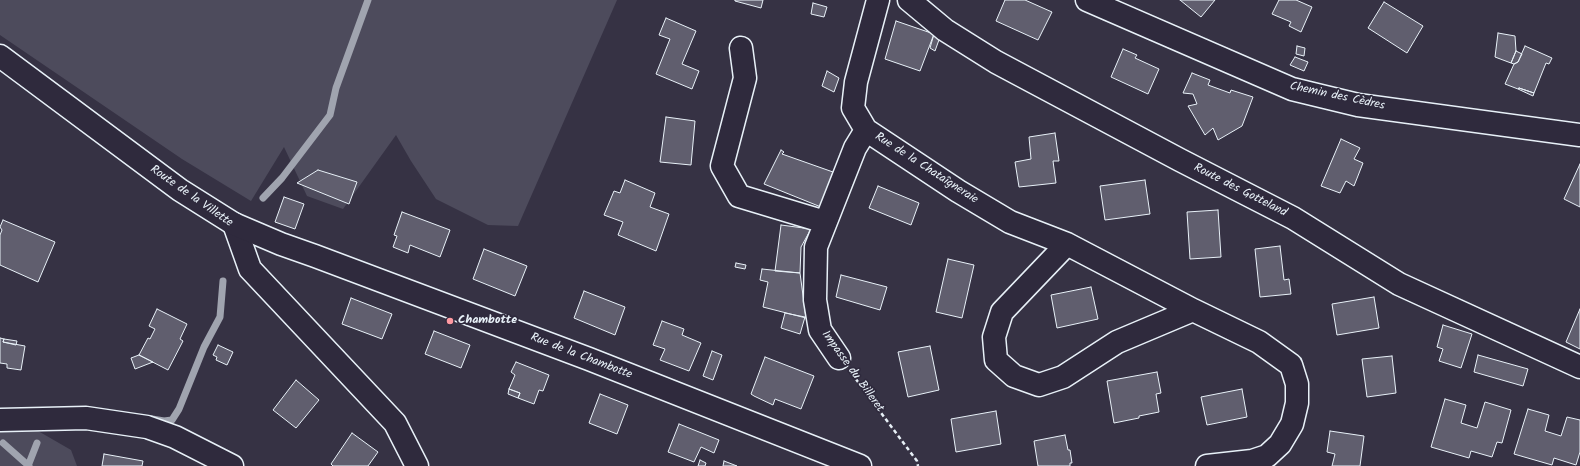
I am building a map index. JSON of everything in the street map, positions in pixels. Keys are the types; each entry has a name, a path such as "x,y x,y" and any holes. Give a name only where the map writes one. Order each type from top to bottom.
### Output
{"street":[{"name":"Rue de la Chataîgneraie","path":"878,0 856,82 853,108 866,130 971,199 1010,222 1066,244 1193,310 1259,342 1291,365 1297,384 1297,403 1292,424 1280,444 1267,456 1252,460 1206,466"},
{"name":"Route des Gotteland","path":"909,0 945,30 996,62 1293,218 1399,284 1580,367"},
{"name":"Chemin des Cèdres","path":"1087,0 1292,89 1358,105 1580,135"},
{"path":"741,48 745,78 722,166 739,196 825,222"},
{"name":"Route de la Villette","path":"0,56 180,190 234,224 250,269 395,423 417,466"},
{"name":"Impasse du Billeret","path":"839,358 820,330 815,300 816,247 855,148 866,130"},
{"name":"Rue de la Chambotte","path":"234,224 268,240 315,256 590,360 860,466"},
{"path":"1066,244 1002,312 994,337 996,360 1014,376 1039,385 1063,378 1117,342 1193,310"},
{"path":"0,420 86,418 147,427 175,437 232,466"}],"path":[{"name":"Impasse du Billeret","path":"839,358 917,461 918,466"}],"shaded area":[{"path":"0,0 617,0 518,226 488,225 436,199 396,135 343,209 307,196 284,147 251,201 182,159 0,35"},
{"path":"0,409 71,450 77,466 0,466"}],"building":[{"path":"735,0 763,0 761,8"},
{"path":"1005,0 1025,0 1052,12 1038,40 996,21"},
{"path":"1180,0 1215,0 1201,17"},
{"path":"1279,0 1296,0 1312,7 1301,32 1289,26 1291,22 1272,14"},
{"path":"1384,2 1423,26 1407,53 1368,28"},
{"path":"813,3 827,7 824,17 811,14"},
{"path":"666,18 696,31 682,64 699,71 692,89 656,74 670,39 659,35"},
{"path":"896,21 934,34 920,71 885,59"},
{"path":"1498,33 1515,36 1516,51 1511,63 1495,57"},
{"path":"934,34 940,37 935,51 930,48"},
{"path":"1297,46 1305,48 1304,56 1296,54"},
{"path":"1525,46 1552,58 1549,64 1546,63 1534,93 1505,84 1514,64 1518,62"},
{"path":"1123,49 1137,55 1135,58 1159,69 1148,94 1111,77"},
{"path":"1516,51 1522,54 1518,62 1514,64 1511,63"},
{"path":"1295,57 1308,62 1304,71 1290,65"},
{"path":"827,71 839,78 834,92 822,86"},
{"path":"1192,73 1210,80 1208,85 1230,93 1231,90 1253,97 1242,126 1218,140 1213,128 1205,135 1188,106 1197,104 1193,94 1183,93"},
{"path":"1519,88 1534,93 1533,96 1518,89"},
{"path":"666,117 695,121 691,165 660,162"},
{"path":"1055,133 1059,161 1053,161 1056,183 1019,187 1015,162 1031,159 1029,137"},
{"path":"1341,139 1360,148 1354,159 1363,163 1354,186 1346,181 1340,193 1321,186"},
{"path":"781,150 784,152 782,154 833,172 821,207 764,184"},
{"path":"1580,164 1580,207 1564,199"},
{"path":"318,170 357,182 349,204 297,183"},
{"path":"625,180 655,193 650,207 669,214 656,251 618,235 623,222 604,215 614,191 620,193"},
{"path":"1145,180 1150,214 1105,220 1100,186"},
{"path":"878,186 919,203 911,225 869,208"},
{"path":"284,197 304,204 295,229 275,222"},
{"path":"1218,210 1221,257 1190,259 1187,212"},
{"path":"402,212 450,230 440,257 410,245 408,253 393,247 397,236 394,235"},
{"path":"3,220 55,242 38,282 0,265 0,235 2,230 0,227"},
{"path":"781,225 811,229 801,247 800,273 775,271"},
{"path":"1280,246 1284,280 1289,279 1291,294 1260,297 1255,249"},
{"path":"484,249 527,266 515,296 473,279"},
{"path":"948,259 974,265 962,318 936,312"},
{"path":"736,263 746,265 745,269 735,267"},
{"path":"762,269 800,273 806,318 763,307 768,282 760,280"},
{"path":"841,275 887,287 880,310 836,297"},
{"path":"1091,287 1098,319 1057,328 1051,295"},
{"path":"584,291 625,307 615,335 574,318"},
{"path":"1374,297 1379,328 1337,335 1332,304"},
{"path":"351,298 392,314 382,339 342,324"},
{"path":"157,309 187,324 180,339 183,341 168,370 139,355 148,338 150,339 155,329 149,326"},
{"path":"1580,309 1580,349 1566,342"},
{"path":"785,313 805,317 800,334 781,328"},
{"path":"662,321 684,329 682,335 701,343 689,371 660,360 665,349 653,345"},
{"path":"1443,325 1472,334 1461,368 1439,361 1443,349 1437,347"},
{"path":"434,331 470,345 461,368 425,354"},
{"path":"0,338 4,339 3,342 25,346 21,370 7,368 7,364 0,363"},
{"path":"4,339 17,341 16,345 3,342"},
{"path":"218,345 233,352 227,365 216,360 217,357 213,355"},
{"path":"930,346 939,390 908,397 898,352"},
{"path":"712,351 722,355 713,380 703,376"},
{"path":"139,355 153,362 135,369 131,358"},
{"path":"1478,355 1528,369 1523,386 1474,372"},
{"path":"1392,356 1396,393 1367,397 1362,359"},
{"path":"765,357 814,376 801,409 775,399 773,405 751,394"},
{"path":"516,362 549,375 543,391 539,390 534,404 518,398 520,393 509,389 515,375 511,372"},
{"path":"1157,372 1161,393 1156,394 1159,412 1114,423 1107,381"},
{"path":"296,380 319,400 296,428 273,410"},
{"path":"509,389 520,393 518,398 508,394"},
{"path":"1242,389 1247,417 1207,425 1201,397"},
{"path":"600,394 628,405 617,434 589,423"},
{"path":"1445,399 1466,405 1461,423 1477,428 1485,402 1511,410 1502,443 1497,442 1492,457 1471,451 1469,458 1431,447"},
{"path":"1528,409 1549,415 1545,431 1561,436 1567,417 1580,420 1580,452 1576,465 1554,458 1552,465 1514,454"},
{"path":"996,411 1001,444 956,452 951,419"},
{"path":"679,424 719,440 714,453 701,447 694,462 668,452"},
{"path":"1330,431 1364,436 1360,466 1332,466 1335,454 1327,452"},
{"path":"352,433 378,452 368,466 333,466 331,464"},
{"path":"1065,435 1068,450 1070,450 1072,463 1070,463 1070,466 1038,466 1034,441"},
{"path":"104,454 143,461 142,466 102,466"},
{"path":"700,460 706,463 705,466 698,466"},
{"path":"724,461 737,466 723,466"}],"waterway":[{"path":"263,198 282,178 330,115 336,88 368,0"},
{"path":"152,419 164,421 172,420 179,409 204,347 220,317 223,281"},
{"path":"3,443 29,466"},
{"path":"28,466 37,443"}],"place":[{"name":"Chambotte","path":"450,321"}]}
